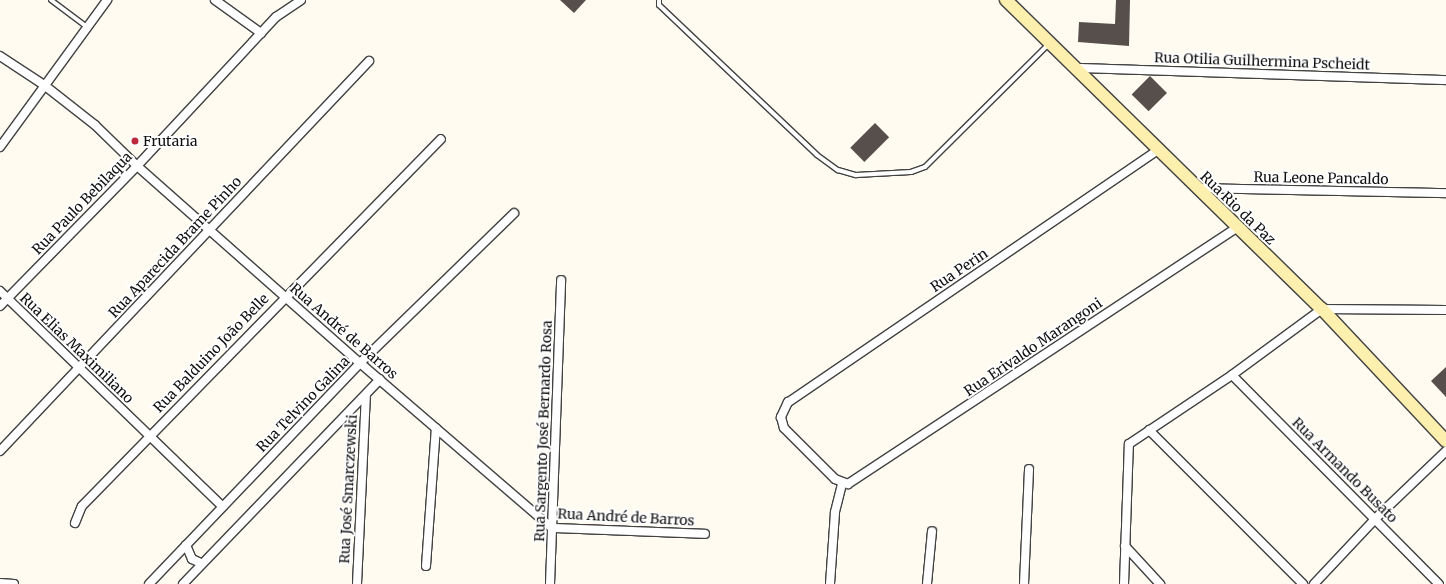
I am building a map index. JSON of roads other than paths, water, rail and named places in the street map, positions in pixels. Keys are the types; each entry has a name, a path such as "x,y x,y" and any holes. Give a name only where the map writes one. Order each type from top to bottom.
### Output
{"main road":[{"name":"Rua Rio da Paz","path":"1006,0 1077,68 1236,228 1322,309 1446,441"}],"street":[{"path":"0,148 44,85 107,0"},
{"path":"215,0 261,33"},
{"name":"Rua Paulo Bebilaqua","path":"0,306 137,166 276,17 301,0"},
{"name":"Rua André de Barros","path":"0,56 44,85 95,125 137,166 209,230 360,363 552,528 705,534"},
{"name":"Rua Aparecida Brame Pinho","path":"0,451 369,61"},
{"name":"Rua Otilia Guilhermina Pscheidt","path":"1077,68 1446,80"},
{"name":"Rua Balduino João Belle","path":"75,523 82,506 284,296 441,139"},
{"name":"Rua Perin","path":"842,483 834,479 784,428 781,417 788,402 1158,150"},
{"name":"Rua Leone Pancaldo","path":"1196,188 1446,193"},
{"name":"Rua Telvino Galina","path":"151,583 360,363 514,213"},
{"name":"Rua Erivaldo Marangoni","path":"842,483 854,481 1236,228"},
{"name":"Rua Sargento José Bernardo Rosa","path":"550,584 561,280"},
{"name":"Rua Elias Maximiliano","path":"0,290 223,507"},
{"path":"1124,584 1129,444 1232,375 1322,309 1446,310"},
{"name":"Rua Armando Busato","path":"1232,375 1376,518 1439,584"},
{"path":"183,584 201,563 380,380"},
{"name":"Rua José Smarczewski","path":"357,584 366,395"},
{"path":"426,566 436,428"},
{"path":"1149,430 1303,584"},
{"path":"1314,584 1376,518 1446,451"},
{"path":"1024,584 1029,470"},
{"path":"830,584 835,512 842,483"},
{"path":"927,584 932,531"},
{"path":"186,545 192,559 201,563"},
{"path":"1125,546 1160,584"},
{"path":"0,582 14,584"}],"lane":[{"path":"51,0 87,27"},
{"path":"659,0 659,5 818,155 838,170 856,175 911,172 925,167 1051,43"}],"place":[{"name":"Frutaria","path":"135,141"}]}
